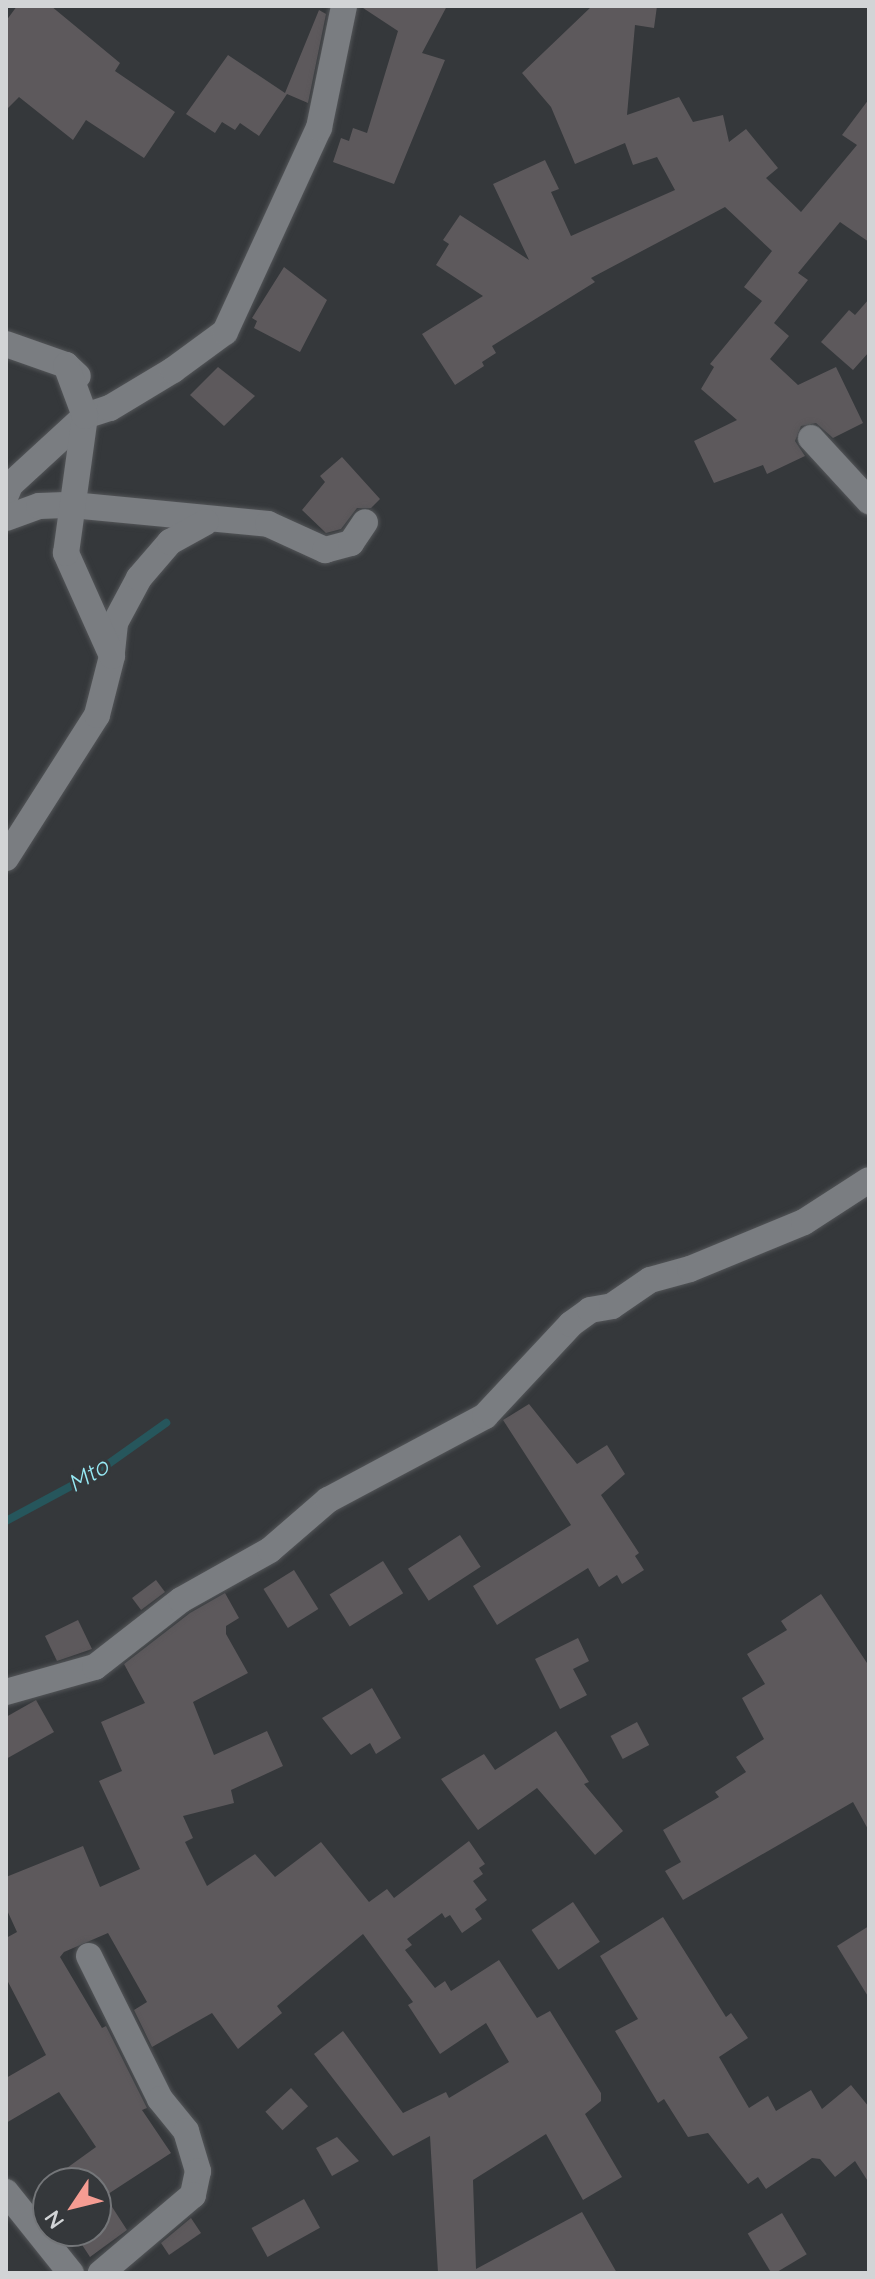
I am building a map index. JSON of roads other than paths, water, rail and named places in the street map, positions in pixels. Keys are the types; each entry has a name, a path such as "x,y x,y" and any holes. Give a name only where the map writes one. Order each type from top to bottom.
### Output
{"street":[{"path":"6,495 10,485 98,412 225,332 319,128 344,6"},
{"path":"6,344 66,365 98,412 72,505 66,553 112,656"},
{"path":"811,438 869,501"},
{"path":"6,518 39,506 72,505 206,522 268,524 325,550 351,543 365,522"},
{"path":"6,858 97,715 112,656 115,623 139,578 170,542 206,522"},
{"path":"6,1692 95,1667 181,1600 270,1550 328,1500 485,1416 571,1324 590,1310 612,1306 650,1280 690,1269 804,1222 869,1180"},
{"path":"89,1956 160,2099 186,2131 198,2171 193,2195 101,2273"},
{"path":"6,2192 71,2273"}],"waterway":[{"name":"Mto","path":"6,1521 97,1472 166,1423"}]}
